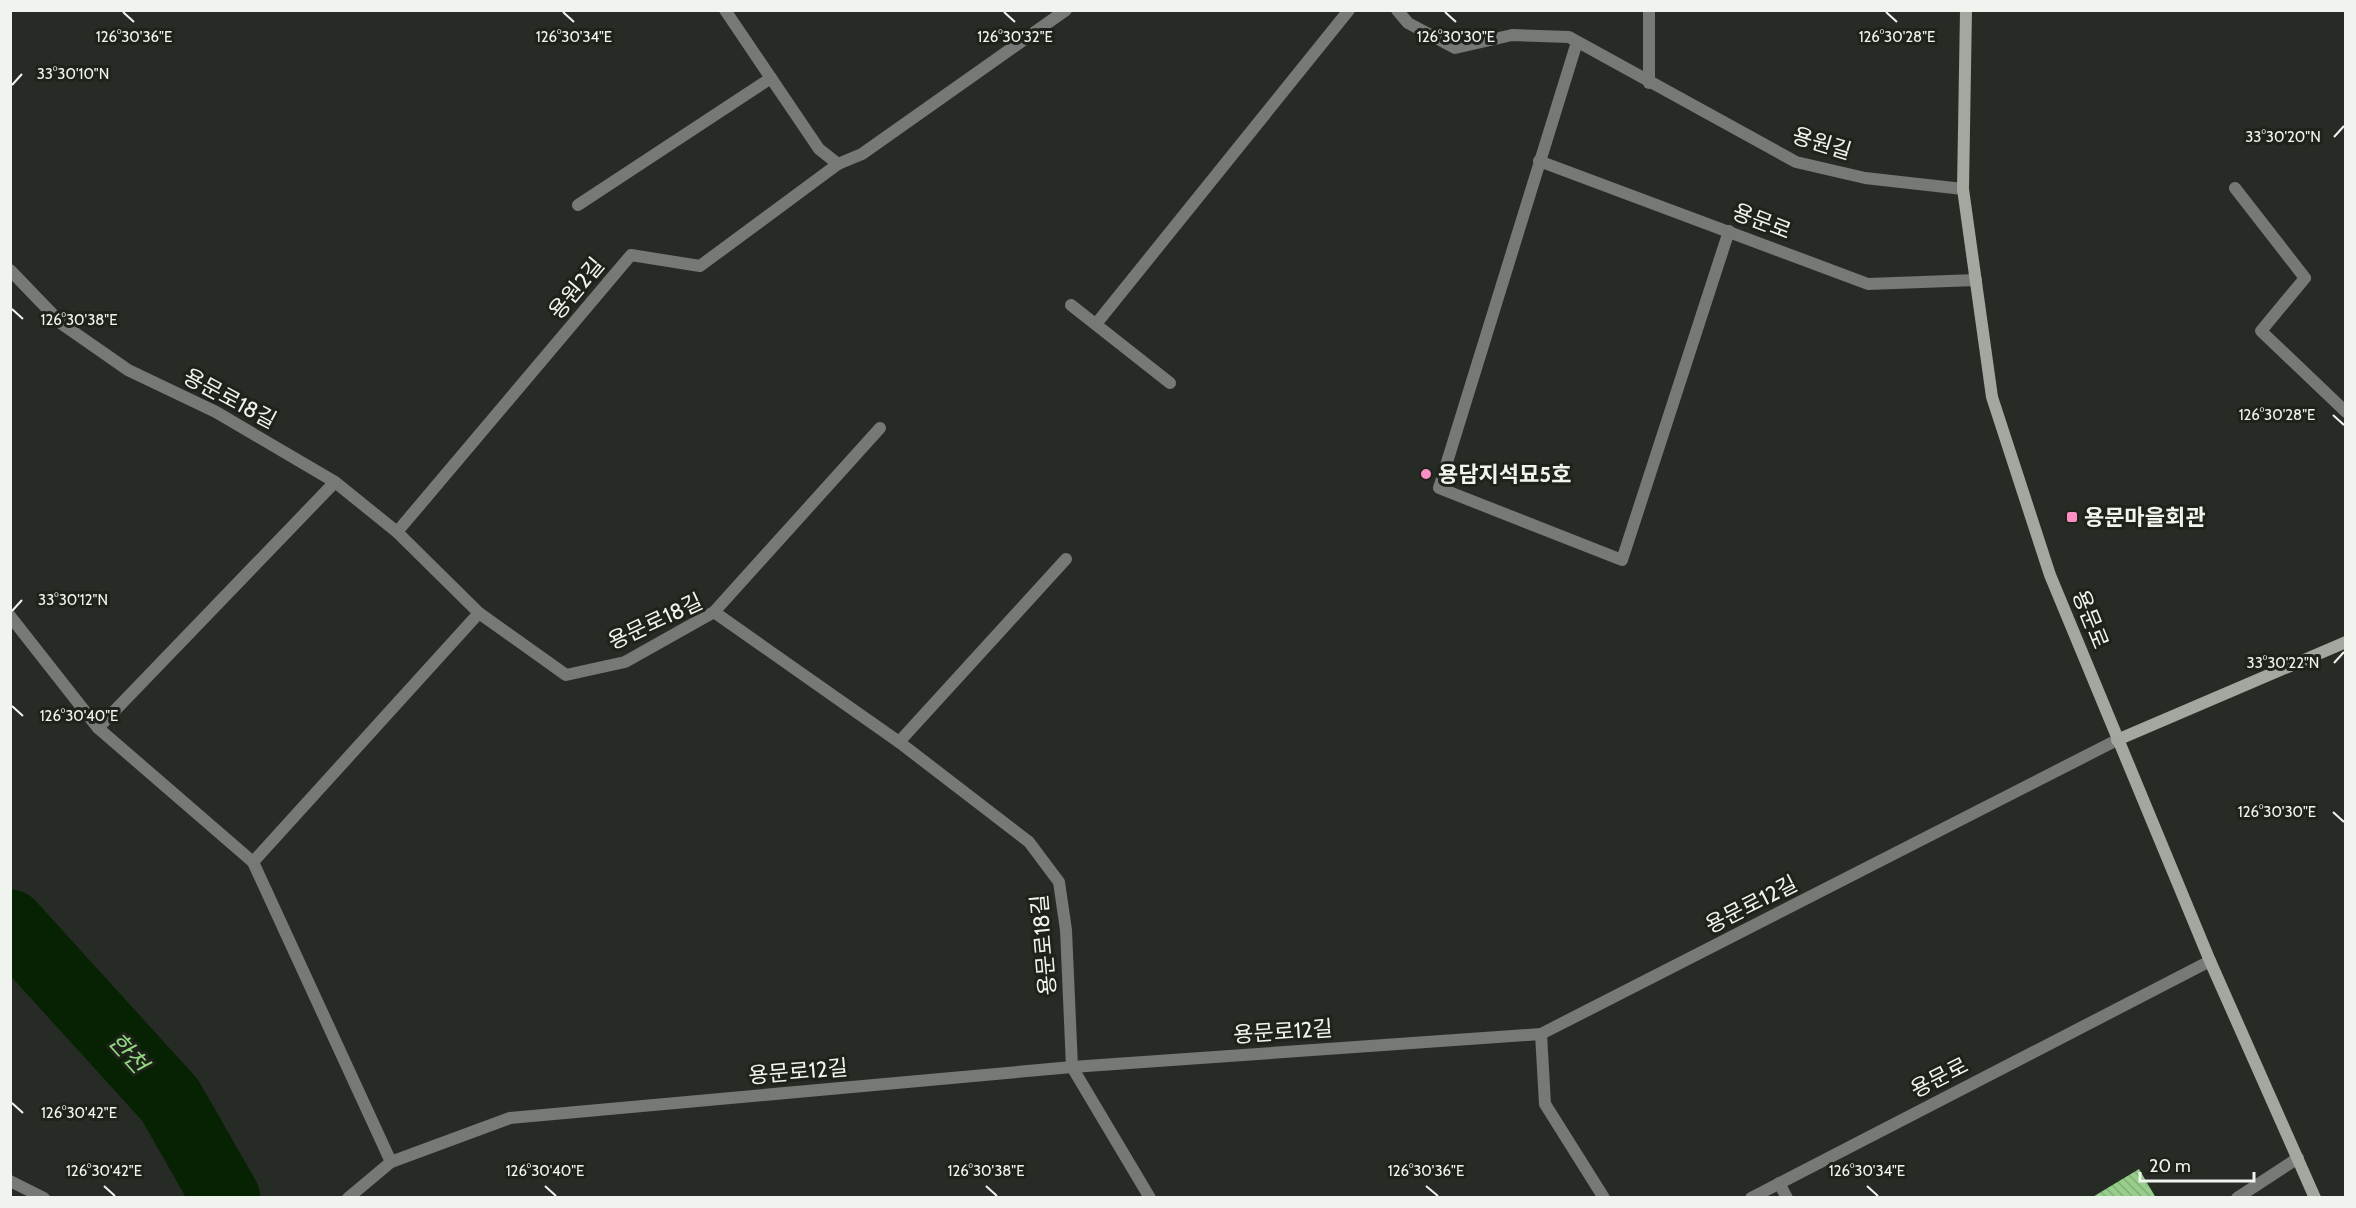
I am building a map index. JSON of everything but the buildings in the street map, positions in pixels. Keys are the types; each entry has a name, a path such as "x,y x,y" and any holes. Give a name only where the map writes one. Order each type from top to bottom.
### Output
{"main road":[{"name":"용문로","path":"1966,10 1963,189 1992,398 2050,575 2210,962 2315,1197"},
{"path":"2117,740 2346,642"}],"street":[{"path":"725,10 819,149 838,164"},
{"name":"용원2길","path":"397,532 631,255 700,266 838,164 862,154 1066,10"},
{"path":"1096,324 1349,10"},
{"name":"용원길","path":"1397,10 1408,23 1455,48 1512,35 1569,38 1796,162 1865,178 1963,189"},
{"path":"1649,10 1649,83"},
{"path":"1577,42 1439,488 1622,560 1729,231"},
{"path":"578,205 771,78"},
{"name":"용문로","path":"1539,161 1868,284 1976,280"},
{"path":"2235,188 2304,278 2261,331 2346,412"},
{"name":"용문로18길","path":"10,270 62,324 128,370 216,412 335,482 397,532 479,613 566,675 625,662 714,612 899,742 1029,842 1059,882 1066,930 1072,1067 1150,1197"},
{"path":"1071,305 1170,383"},
{"path":"714,612 880,428"},
{"path":"98,728 335,482"},
{"path":"899,742 1066,560"},
{"path":"253,862 479,613"},
{"path":"10,616 98,728 253,862 391,1162"},
{"name":"용문로12길","path":"348,1197 391,1162 510,1118 1072,1067 1541,1034 2117,740"},
{"name":"용문로","path":"1751,1197 2210,962"},
{"path":"1541,1034 1545,1104 1604,1197"},
{"path":"2237,1197 2298,1158"},
{"path":"10,1181 44,1197"},
{"path":"1779,1183 1787,1197"}],"waterway":[{"name":"한천","path":"10,924 170,1100 226,1198"}],"place":[{"name":"용담지석묘5호","path":"1426,474"},
{"name":"용문마을회관","path":"2072,517"}]}
